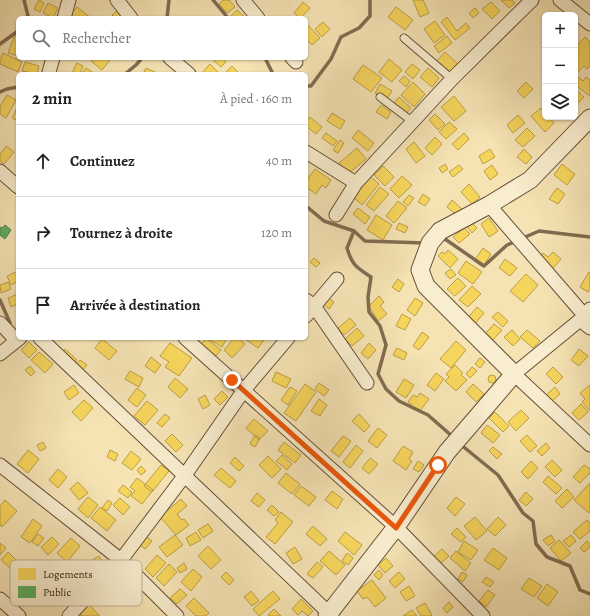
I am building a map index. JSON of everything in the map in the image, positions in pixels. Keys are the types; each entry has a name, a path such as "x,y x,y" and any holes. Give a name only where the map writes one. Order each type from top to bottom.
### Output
{"street":[{"path":"65,16 69,0"},
{"path":"117,0 129,16"},
{"path":"243,0 256,16"},
{"path":"336,215 356,183 452,79 532,0"},
{"path":"560,0 590,24"},
{"path":"49,72 52,60"},
{"path":"172,60 187,72"},
{"path":"590,118 530,180 489,205 440,231 430,243 420,270 426,286 514,374 590,445"},
{"path":"308,153 356,183"},
{"path":"0,171 16,183"},
{"path":"42,340 185,475 329,615 396,528 456,441 514,374 586,318 489,205"},
{"path":"337,279 309,307 367,383"},
{"path":"0,323 16,337"},
{"path":"0,354 17,340"},
{"path":"187,340 396,528 483,616"},
{"path":"0,465 121,560 185,475 244,390 286,340"},
{"path":"142,581 177,616"},
{"path":"0,599 19,616"},
{"path":"69,616 78,606"}],"lane":[{"path":"404,38 452,79"},
{"path":"380,97 413,122"}],"building: Logements":[{"path":"39,0 44,3 40,12 34,9"},
{"path":"223,0 229,0 235,7 227,13 219,4"},
{"path":"413,0 423,0 429,13 420,17"},
{"path":"501,0 512,0 515,3 509,8"},
{"path":"303,2 310,8 303,16 298,16 294,13"},
{"path":"491,2 500,11 492,19 482,9"},
{"path":"48,3 58,8 54,16 49,16 43,13"},
{"path":"77,7 88,16 71,16 70,15"},
{"path":"396,7 413,20 405,30 388,17"},
{"path":"475,8 479,13 473,18 469,13"},
{"path":"118,10 123,15 113,16 112,15"},
{"path":"237,10 244,16 231,16"},
{"path":"447,17 457,31 466,23 470,28 455,40 441,22"},
{"path":"435,21 445,35 434,43 424,29"},
{"path":"323,22 330,29 322,37 315,29"},
{"path":"308,25 320,38 312,45 308,41"},
{"path":"15,34 16,34 16,55 8,53"},
{"path":"447,36 452,43 439,53 434,46"},
{"path":"585,37 590,42 590,66 587,69 584,66 578,72 578,48 578,45"},
{"path":"445,52 458,64 447,75 435,63"},
{"path":"3,53 22,62 18,72 0,64"},
{"path":"389,59 402,70 392,82 379,72"},
{"path":"92,60 110,60 102,70"},
{"path":"213,60 224,60 226,62 221,67"},
{"path":"25,62 39,66 38,72 22,71"},
{"path":"77,63 83,66 81,72 72,72"},
{"path":"210,64 218,72 203,72"},
{"path":"412,64 420,70 413,79 405,72"},
{"path":"363,65 382,78 371,92 353,79"},
{"path":"232,66 238,72 226,72"},
{"path":"86,68 92,72 83,72"},
{"path":"146,68 155,72 144,72"},
{"path":"428,68 439,78 432,87 420,77"},
{"path":"404,76 410,81 406,87 399,81"},
{"path":"578,77 583,81 586,77 590,80 590,96 578,87"},
{"path":"413,82 425,94 414,107 401,95"},
{"path":"526,82 533,89 524,98 517,91"},
{"path":"380,84 392,91 386,100 375,93"},
{"path":"578,92 584,97 578,103"},
{"path":"7,95 16,100 6,118 0,114 0,106"},
{"path":"454,96 466,111 454,121 441,107"},
{"path":"399,97 411,108 404,116 392,105"},
{"path":"381,105 391,112 387,119 376,112"},
{"path":"541,108 542,120 552,120 554,123 545,132 531,116"},
{"path":"16,110 16,120 12,118"},
{"path":"332,113 345,121 340,129 327,121"},
{"path":"435,114 445,124 438,130 429,120"},
{"path":"518,115 525,123 513,133 507,125"},
{"path":"310,117 322,127 316,134 308,128 308,120"},
{"path":"449,122 457,129 446,139 439,132"},
{"path":"527,128 535,136 523,147 515,140"},
{"path":"358,130 374,143 368,151 352,138"},
{"path":"326,133 337,141 333,146 322,138"},
{"path":"464,133 469,139 458,150 452,144"},
{"path":"435,137 442,144 432,155 425,148"},
{"path":"340,140 344,143 338,153 333,150"},
{"path":"414,142 425,156 416,163 406,149"},
{"path":"6,146 14,152 4,164 0,161 0,154"},
{"path":"357,148 366,159 348,174 339,163"},
{"path":"490,149 495,157 483,164 479,156"},
{"path":"524,149 532,157 526,164 517,157"},
{"path":"445,164 448,169 442,173 439,168"},
{"path":"562,164 575,174 567,185 554,175"},
{"path":"459,165 463,169 453,177 449,172"},
{"path":"492,165 498,174 490,180 484,171"},
{"path":"383,166 394,177 385,186 374,175"},
{"path":"315,169 331,180 326,188 322,185 316,194 308,188 308,178"},
{"path":"402,176 412,185 399,198 390,189"},
{"path":"371,177 379,184 362,205 353,197"},
{"path":"469,184 480,197 472,204 461,192"},
{"path":"380,187 389,194 374,211 366,205"},
{"path":"557,188 565,194 558,204 549,199"},
{"path":"423,194 430,199 425,206 418,202"},
{"path":"409,195 414,198 408,206 403,202"},
{"path":"452,200 463,210 458,216 447,207"},
{"path":"398,201 407,208 394,223 386,216"},
{"path":"358,208 370,217 365,224 353,214"},
{"path":"376,215 392,225 383,240 367,230"},
{"path":"489,218 498,231 489,237 481,224"},
{"path":"471,222 477,228 472,233 467,227"},
{"path":"399,223 408,227 405,233 396,229"},
{"path":"464,228 470,234 459,243 453,237"},
{"path":"483,248 491,254 483,267 474,261"},
{"path":"448,250 458,259 450,268 438,256 442,252 445,254"},
{"path":"553,252 561,259 549,273 536,261 543,253 548,257"},
{"path":"314,258 320,263 316,267 310,262"},
{"path":"505,259 517,268 510,276 499,268"},
{"path":"466,261 482,272 473,284 458,273"},
{"path":"451,269 456,275 450,279 445,273"},
{"path":"16,272 16,282 11,285 7,276"},
{"path":"589,272 590,289 588,292 580,287"},
{"path":"526,274 538,285 523,302 510,291"},
{"path":"458,278 466,286 455,296 447,289"},
{"path":"398,279 404,284 399,292 392,287"},
{"path":"8,282 11,289 1,293 0,285"},
{"path":"472,286 481,294 468,307 459,300"},
{"path":"16,295 16,305 11,307 8,298"},
{"path":"379,296 384,302 380,306 387,314 378,321 369,306"},
{"path":"328,298 334,302 329,309 323,304"},
{"path":"415,298 423,303 415,316 407,310"},
{"path":"477,307 484,313 473,326 466,320"},
{"path":"498,312 508,321 503,327 492,317"},
{"path":"402,314 411,319 405,330 396,326"},
{"path":"350,318 356,325 344,335 338,328"},
{"path":"494,324 502,330 491,342 484,335"},
{"path":"357,328 364,336 352,346 345,339"},
{"path":"512,330 520,339 513,346 504,337"},
{"path":"527,330 540,341 533,348 520,337"},
{"path":"422,332 429,337 419,350 413,346"},
{"path":"101,340 103,340 117,351 109,360 95,348"},
{"path":"205,340 208,340 221,350 216,356 201,345"},
{"path":"211,340 226,340 222,347"},
{"path":"232,340 240,340 245,344 232,358 224,350"},
{"path":"246,340 264,340 258,348"},
{"path":"456,341 466,350 451,368 440,359"},
{"path":"29,342 37,350 29,358 21,350"},
{"path":"170,343 192,358 179,376 165,367 169,362 160,356"},
{"path":"369,343 376,350 368,359 361,353"},
{"path":"397,348 407,353 404,360 393,355"},
{"path":"65,349 77,360 72,366 59,356"},
{"path":"579,349 588,356 579,366 571,360"},
{"path":"39,352 53,364 45,373 31,360"},
{"path":"151,357 161,365 155,373 145,366"},
{"path":"480,358 485,362 480,368 475,364"},
{"path":"80,360 87,365 83,370 76,365"},
{"path":"455,365 463,373 461,375 467,380 456,391 445,381 449,377 446,374"},
{"path":"30,366 35,372 31,376 25,370"},
{"path":"472,367 477,371 470,378 466,374"},
{"path":"553,367 563,377 556,384 546,374"},
{"path":"130,371 143,378 139,387 125,379"},
{"path":"276,372 291,379 286,388 272,381"},
{"path":"436,373 444,379 435,391 427,385"},
{"path":"492,375 495,376 495,382 492,383 489,382 488,379 489,376"},
{"path":"175,378 188,389 180,398 168,387"},
{"path":"404,379 414,385 406,398 396,392"},
{"path":"319,383 329,390 324,396 315,389"},
{"path":"305,384 316,392 296,421 284,413"},
{"path":"473,384 484,394 476,402 466,392"},
{"path":"74,385 79,393 69,400 64,392"},
{"path":"590,385 590,411 582,402 585,399 580,393"},
{"path":"290,387 297,391 288,405 281,400"},
{"path":"555,387 560,394 551,402 545,396"},
{"path":"137,388 146,395 137,407 128,400"},
{"path":"222,391 228,397 220,405 214,399"},
{"path":"420,393 429,399 419,412 410,406 411,404 408,402 413,395 417,397"},
{"path":"205,395 210,405 203,409 198,399"},
{"path":"319,399 327,405 320,416 311,411"},
{"path":"84,400 93,408 81,421 72,412"},
{"path":"147,401 158,410 145,425 134,416"},
{"path":"581,404 588,412 579,420 572,413"},
{"path":"521,410 529,418 516,431 508,422"},
{"path":"495,412 509,426 503,432 489,418"},
{"path":"165,414 170,418 162,427 157,423"},
{"path":"359,414 370,426 364,432 352,421"},
{"path":"254,419 268,431 259,440 246,428"},
{"path":"487,425 500,435 493,443 481,433"},
{"path":"378,428 387,435 377,448 368,441"},
{"path":"172,434 183,445 176,452 165,441"},
{"path":"255,435 260,438 255,447 250,444"},
{"path":"527,435 537,446 530,452 520,441"},
{"path":"343,436 351,441 339,457 331,451"},
{"path":"43,442 46,448 40,451 37,445"},
{"path":"284,442 301,455 295,463 278,450"},
{"path":"546,443 550,448 542,456 537,451"},
{"path":"356,445 363,451 350,468 343,462"},
{"path":"403,446 413,452 409,459 412,461 406,470 393,461"},
{"path":"493,447 502,454 497,459 489,451"},
{"path":"28,450 39,459 28,473 17,464"},
{"path":"110,450 118,454 115,461 107,457"},
{"path":"131,451 141,459 132,470 122,463"},
{"path":"282,455 292,464 287,470 276,461"},
{"path":"268,456 281,469 272,478 259,465"},
{"path":"235,457 244,466 239,471 230,463"},
{"path":"370,458 378,464 369,474 362,468"},
{"path":"552,460 562,470 555,477 545,467"},
{"path":"418,461 424,465 419,472 413,469"},
{"path":"531,461 538,468 528,479 521,472"},
{"path":"161,465 169,471 152,492 144,486"},
{"path":"584,465 590,469 590,473 580,483 573,477"},
{"path":"141,466 146,471 141,475 137,470"},
{"path":"221,468 236,481 230,488 214,475"},
{"path":"58,469 67,477 58,488 49,480"},
{"path":"286,473 300,484 292,494 278,483"},
{"path":"548,476 562,488 556,494 543,482"},
{"path":"137,478 153,490 142,504 131,496 135,491 130,487"},
{"path":"78,482 88,493 79,500 70,489"},
{"path":"590,483 590,511 589,513 574,500"},
{"path":"123,485 132,492 128,498 118,491"},
{"path":"301,486 316,497 309,506 294,495"},
{"path":"567,489 574,497 562,508 555,501"},
{"path":"332,491 343,499 337,509 325,500"},
{"path":"526,492 533,499 526,506 519,500"},
{"path":"257,493 265,500 259,507 251,501"},
{"path":"88,497 98,505 88,518 78,509"},
{"path":"456,497 465,504 455,516 447,508"},
{"path":"120,498 130,507 123,515 113,505"},
{"path":"181,499 187,506 177,514 189,525 176,535 160,517"},
{"path":"5,500 17,511 2,527 0,525 0,506"},
{"path":"108,500 112,503 107,511 102,508"},
{"path":"272,505 279,512 274,516 267,510"},
{"path":"100,507 116,520 107,531 91,518"},
{"path":"281,512 293,522 275,544 266,537 278,523 275,520"},
{"path":"475,517 487,531 476,540 464,526"},
{"path":"498,517 506,525 495,536 487,529"},
{"path":"33,519 42,526 30,543 21,537"},
{"path":"587,520 590,523 590,531 580,539 573,532"},
{"path":"208,524 213,531 203,538 198,530"},
{"path":"313,526 327,539 320,546 306,534"},
{"path":"457,528 466,537 461,542 451,534"},
{"path":"196,532 201,540 190,546 186,538"},
{"path":"345,532 362,545 354,555 338,541"},
{"path":"38,534 44,538 38,546 32,542"},
{"path":"144,535 152,541 145,549 137,543"},
{"path":"175,535 183,545 167,557 159,547"},
{"path":"551,535 555,541 548,546 543,540"},
{"path":"571,535 576,541 569,547 563,541"},
{"path":"52,537 59,544 48,555 41,547"},
{"path":"71,538 80,546 69,560 65,560 57,553"},
{"path":"559,540 571,553 561,561 550,548"},
{"path":"464,541 478,550 471,560 458,552"},
{"path":"587,541 590,547 584,552 580,548"},
{"path":"0,543 6,548 0,555"},
{"path":"208,546 221,560 211,569 198,556"},
{"path":"295,547 302,559 293,564 286,553"},
{"path":"493,548 507,558 499,570 484,560"},
{"path":"442,549 449,556 439,565 432,558"},
{"path":"329,551 345,565 336,575 320,561"},
{"path":"456,551 471,563 465,571 450,558"},
{"path":"8,552 16,560 10,560 10,568 1,560"},
{"path":"347,553 353,558 348,565 342,561"},
{"path":"157,555 166,563 153,577 145,569"},
{"path":"99,556 101,560 92,560"},
{"path":"386,558 393,566 385,573 378,565"},
{"path":"317,562 323,567 313,578 307,574"},
{"path":"184,563 187,569 180,573 177,568"},
{"path":"169,564 177,572 164,586 156,578"},
{"path":"193,569 202,577 191,591 181,582"},
{"path":"379,570 383,575 379,580 374,575"},
{"path":"226,572 234,580 229,585 221,577"},
{"path":"399,572 405,579 395,588 389,581"},
{"path":"462,572 467,575 463,582 458,579"},
{"path":"486,577 494,582 490,587 482,582"},
{"path":"529,578 542,586 534,597 521,589"},
{"path":"372,580 386,598 375,607 367,597 363,599 357,591"},
{"path":"547,584 558,592 548,606 537,598"},
{"path":"409,586 415,596 406,601 400,592"},
{"path":"180,589 187,595 177,604 170,598"},
{"path":"488,590 495,595 486,607 479,601"},
{"path":"251,591 259,601 252,606 244,597"},
{"path":"273,591 280,599 259,616 253,609"},
{"path":"194,598 209,613 206,616 196,616 186,606"},
{"path":"301,599 313,611 308,616 302,611 298,615 292,609"},
{"path":"449,602 453,607 447,613 443,608"},
{"path":"425,603 432,615 431,616 421,616 416,608"},
{"path":"88,606 90,606 99,616 81,616 80,614"},
{"path":"274,609 281,616 268,615"},
{"path":"412,610 417,616 403,616"}],"building: Public":[{"path":"5,225 11,230 5,239 0,235 0,227 2,228"}],"waterway":[{"path":"24,0 28,16"},
{"path":"167,16 169,0"},
{"path":"213,0 226,16"},
{"path":"308,86 311,86 331,59 341,37 359,28 370,16 370,0"},
{"path":"0,44 16,32"},
{"path":"127,72 140,60"},
{"path":"266,60 272,72"},
{"path":"0,92 16,87"},
{"path":"308,208 324,221 354,231 347,248 355,265 371,277 368,297 369,312 380,326 386,345 378,374 386,389 399,401 428,415 453,437"},
{"path":"354,231 365,241 425,243"},
{"path":"441,240 445,239 484,266 507,245 539,231 590,237"},
{"path":"0,300 10,323"},
{"path":"460,444 498,475 523,513 533,521 536,544 547,557 570,566 580,590 590,594"}],"route":[{"path":"232,380 396,528 438,465"}]}
